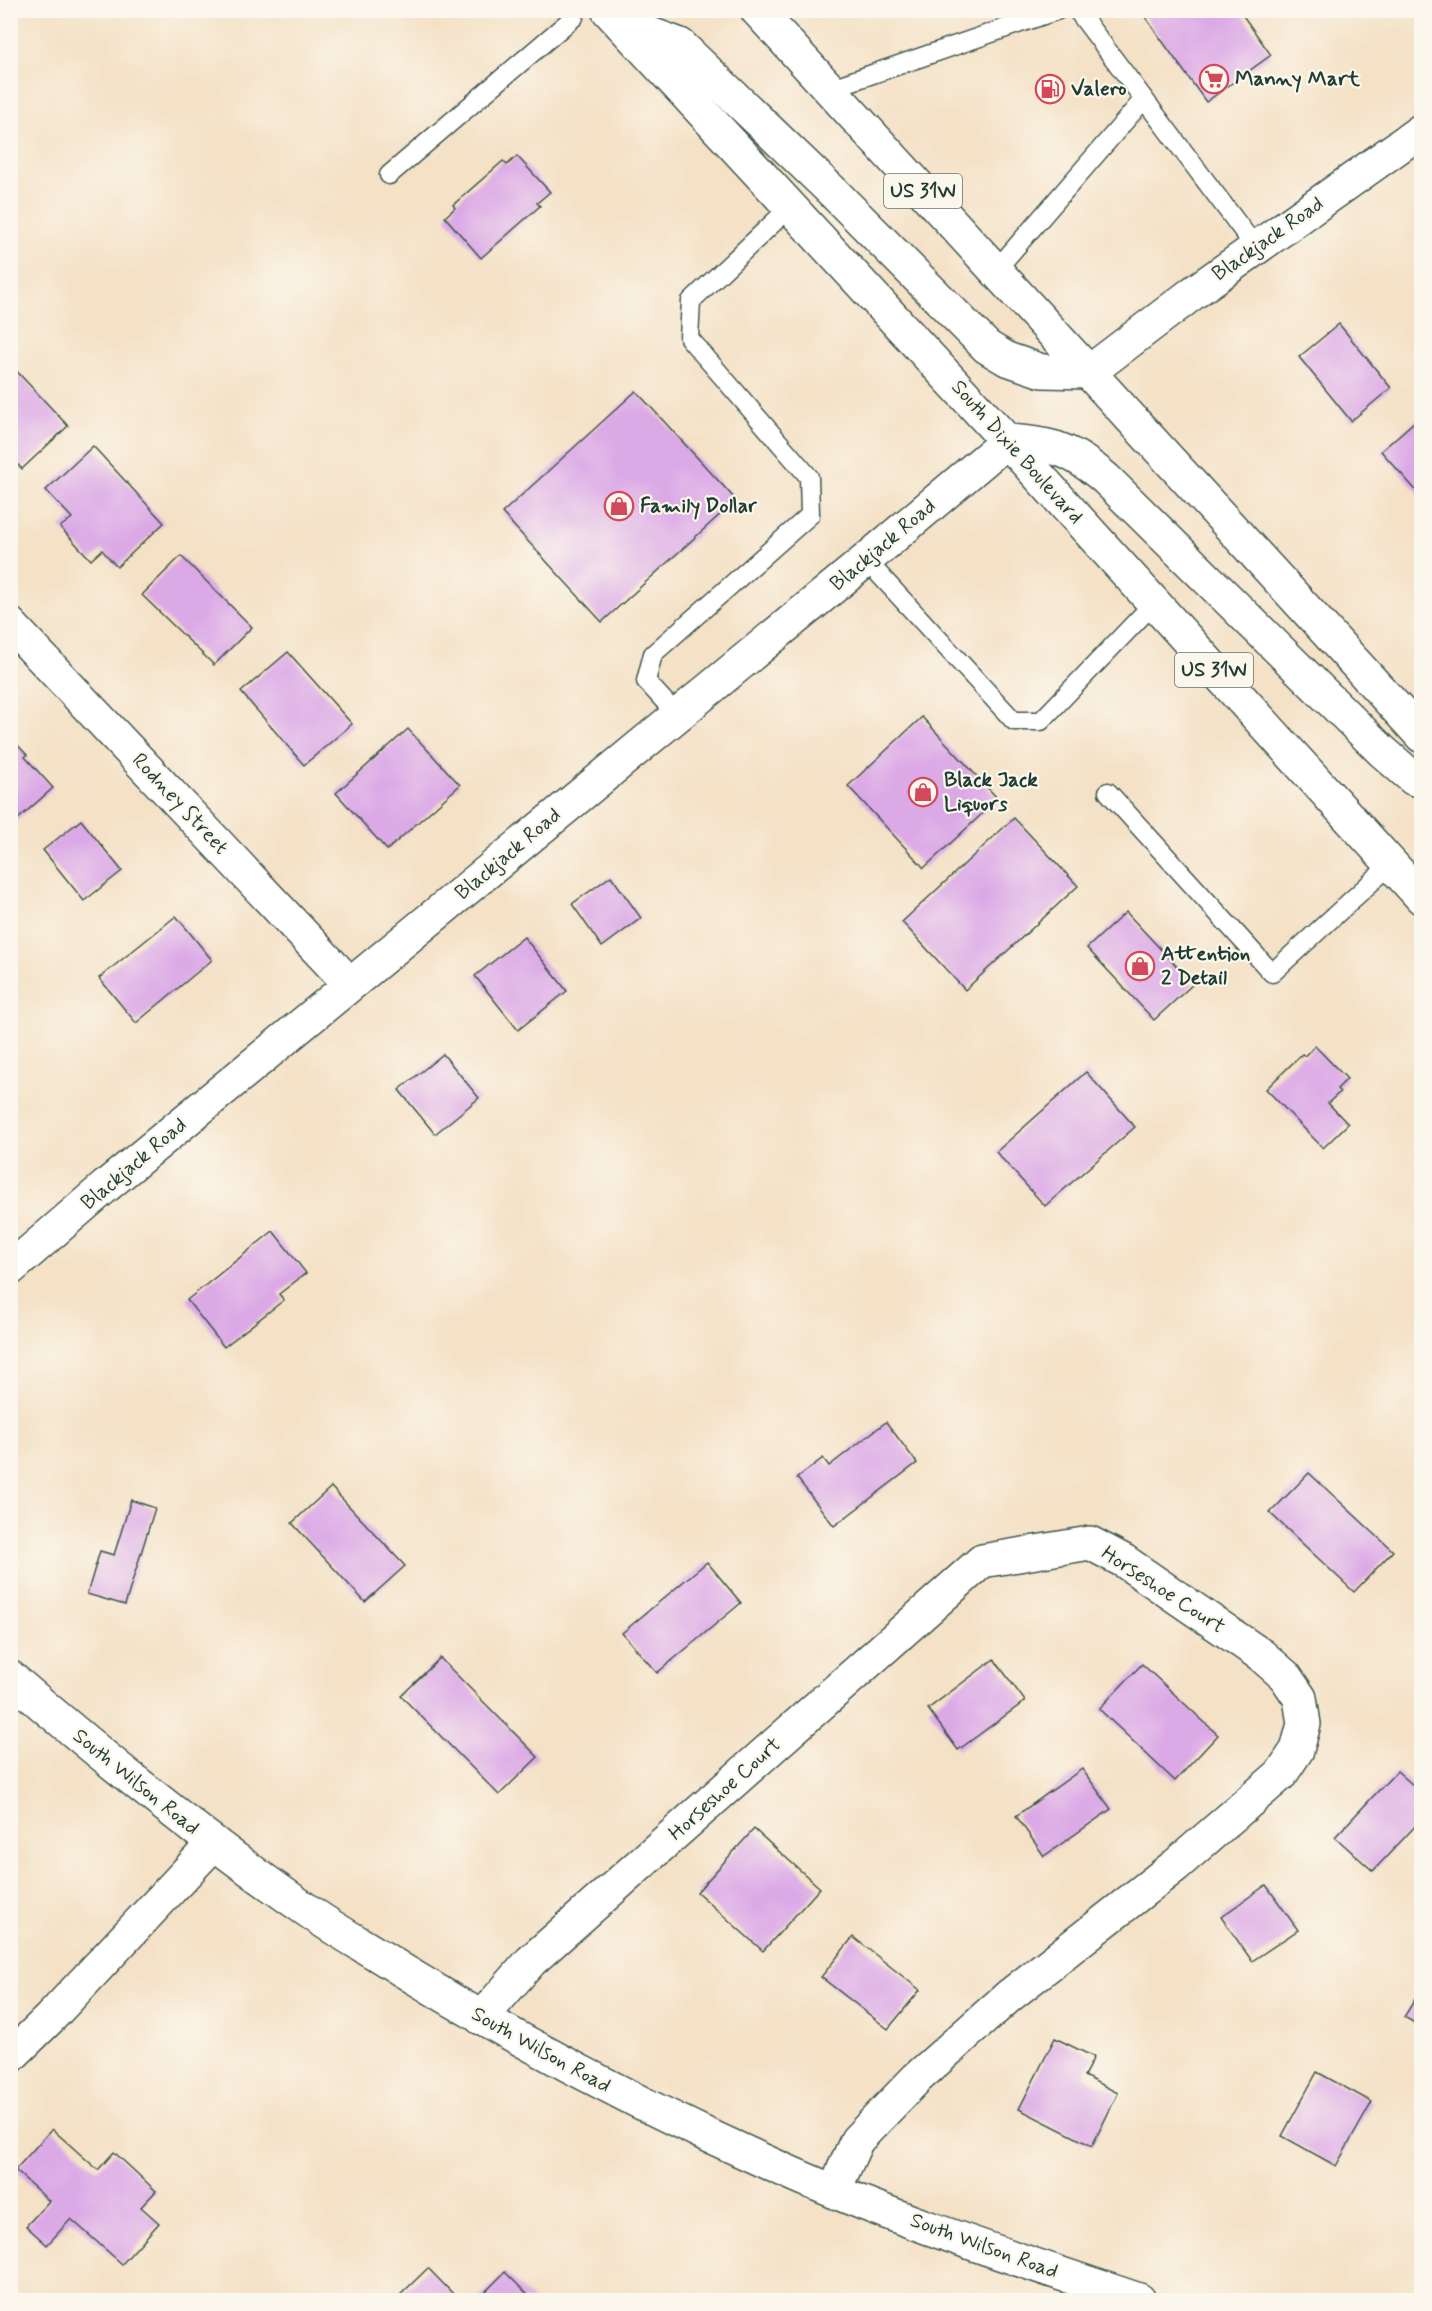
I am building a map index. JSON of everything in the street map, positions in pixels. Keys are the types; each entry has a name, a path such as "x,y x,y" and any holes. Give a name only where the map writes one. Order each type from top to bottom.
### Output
{"main road":[{"name":"US 31W","path":"757,10 1422,736"},
{"name":"South Dixie Boulevard","path":"613,17 1007,441 1422,898"},
{"path":"613,17 680,45 842,201 987,347 1007,359 1042,371 1089,372"},
{"name":"Blackjack Road","path":"1089,372 1193,293 1422,130"},
{"path":"1007,441 1042,443 1070,452 1088,464 1382,751 1414,779 1422,780"},
{"name":"Blackjack Road","path":"10,1269 106,1186 866,561 1007,441"},
{"name":"Rodney Street","path":"10,624 350,984"},
{"name":"Horseshoe Court","path":"481,2018 531,1961 982,1561 1090,1543 1124,1561 1261,1655 1285,1676 1300,1698 1304,1724 1297,1749 1281,1774 1185,1858 1009,1996 917,2078 857,2140 834,2191"},
{"name":"South Wilson Road","path":"10,1677 83,1740 214,1844 316,1916 481,2018 613,2089 767,2163 978,2247 1139,2301"},
{"path":"10,2056 50,2018 214,1844"}],"lane":[{"path":"388,175 574,17 574,10"},
{"path":"829,89 1058,10"},
{"path":"1077,10 1256,248"},
{"path":"996,270 1144,99"},
{"path":"677,715 646,681 653,654 810,515 809,477 689,338 691,301 790,207"},
{"path":"866,561 1014,721 1041,721 1154,603"},
{"path":"1108,792 1272,973 1390,865"}],"building":[{"name":"Manny Mart","path":"1140,10 1239,10 1271,55 1206,102"},
{"path":"517,156 550,192 537,203 540,206 481,258 445,217 455,208 453,205 503,161 507,165"},
{"path":"1339,324 1391,388 1351,421 1299,357"},
{"path":"10,364 68,426 22,469 10,457"},
{"name":"Family Dollar","path":"636,391 736,500 602,622 502,513"},
{"path":"1422,415 1422,497 1381,451"},
{"path":"93,446 164,523 117,567 102,550 91,560 60,527 72,518 46,490"},
{"path":"181,556 252,627 214,665 142,595"},
{"path":"288,652 352,724 304,765 241,692"},
{"name":"Black Jack Liquors","path":"922,717 998,799 924,868 848,786"},
{"path":"408,729 460,785 387,850 336,793"},
{"path":"10,737 53,788 10,826"},
{"path":"1014,818 1078,886 965,990 902,922"},
{"path":"81,820 122,871 84,901 43,850"},
{"path":"611,876 641,918 602,947 572,904"},
{"name":"Attention 2 Detail","path":"1126,912 1193,984 1154,1020 1087,948"},
{"path":"176,916 212,960 136,1023 99,978"},
{"path":"524,937 567,991 518,1030 475,976"},
{"path":"1315,1046 1347,1079 1337,1089 1340,1092 1328,1103 1348,1124 1323,1148 1266,1089 1302,1054 1305,1056"},
{"path":"443,1054 479,1098 435,1134 399,1090"},
{"path":"1086,1072 1135,1127 1045,1206 996,1152"},
{"path":"273,1231 306,1273 279,1294 284,1300 224,1347 187,1300"},
{"path":"886,1422 917,1463 834,1526 797,1478 823,1458 829,1466"},
{"path":"1309,1473 1393,1551 1354,1592 1270,1513"},
{"path":"331,1487 405,1566 365,1602 292,1523"},
{"path":"131,1500 155,1508 125,1605 87,1594 100,1551 114,1555"},
{"path":"707,1562 741,1603 657,1673 622,1633"},
{"path":"440,1658 538,1757 499,1795 401,1696"},
{"path":"994,1659 1025,1701 958,1750 928,1709"},
{"path":"1142,1664 1218,1735 1175,1781 1099,1709"},
{"path":"1082,1769 1111,1809 1044,1856 1016,1816"},
{"path":"1397,1771 1422,1793 1422,1819 1373,1871 1335,1837"},
{"path":"754,1829 820,1888 763,1951 697,1892"},
{"path":"1266,1885 1298,1930 1252,1961 1221,1917"},
{"path":"853,1937 920,1990 888,2029 821,1977"},
{"path":"1422,1988 1422,2027 1404,2017"},
{"path":"1055,2038 1094,2057 1084,2076 1118,2093 1092,2146 1019,2109"},
{"path":"1317,2072 1372,2102 1336,2166 1282,2136"},
{"path":"52,2129 98,2170 114,2152 156,2191 141,2207 159,2223 122,2264 71,2219 47,2245 26,2226 49,2201 15,2170"},
{"path":"428,2268 459,2300 395,2300"},
{"path":"505,2272 533,2300 477,2300"}],"place":[{"name":"Manny Mart","path":"1214,79"},
{"name":"Valero","path":"1050,89"},
{"name":"Family Dollar","path":"619,506"},
{"name":"Black Jack Liquors","path":"923,792"},
{"name":"Attention 2 Detail","path":"1140,966"}]}
